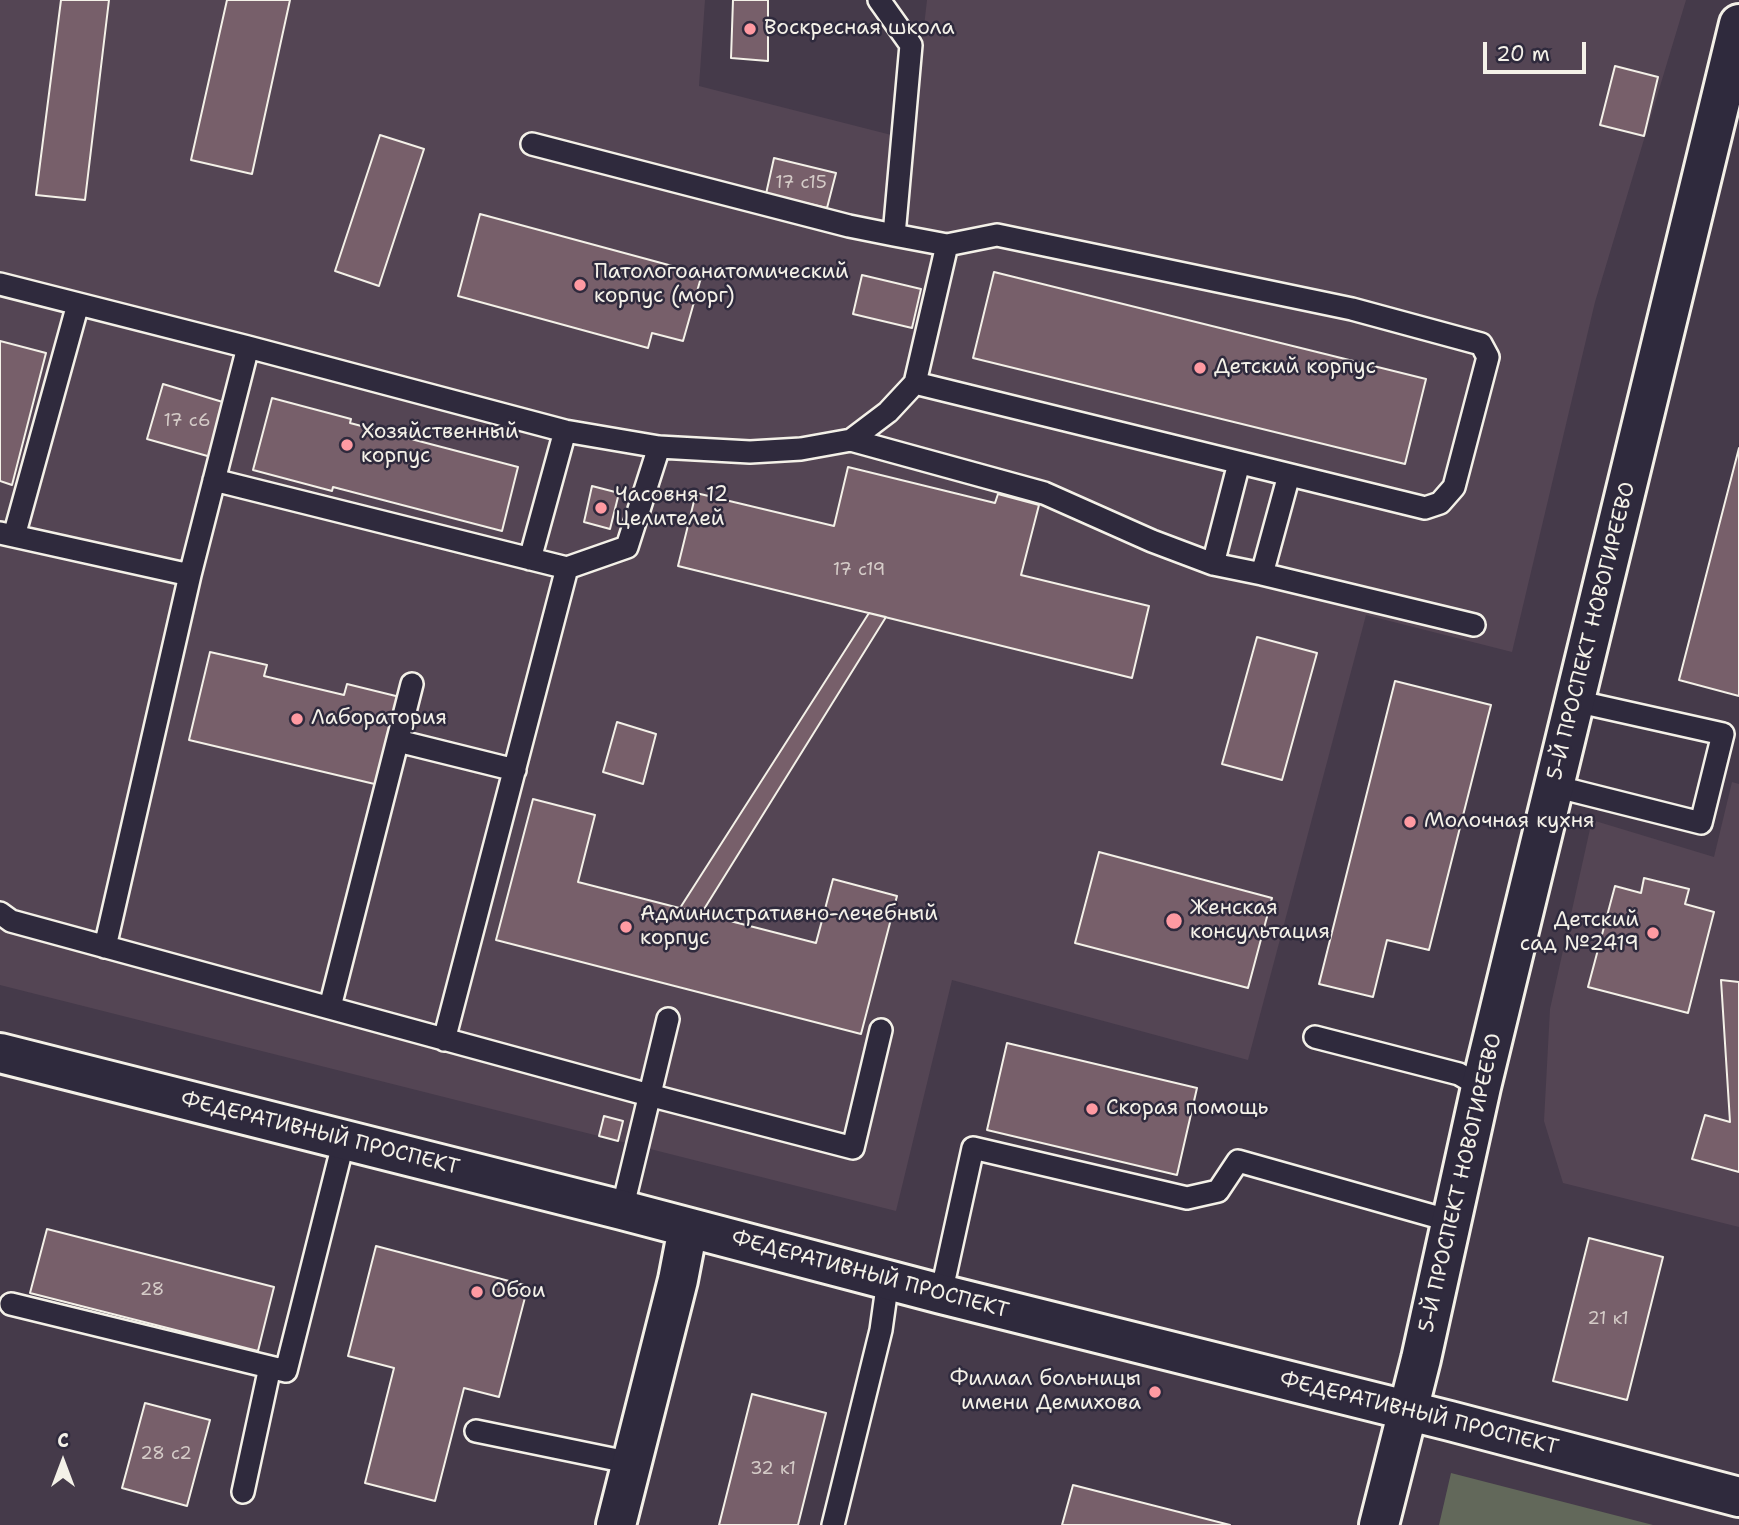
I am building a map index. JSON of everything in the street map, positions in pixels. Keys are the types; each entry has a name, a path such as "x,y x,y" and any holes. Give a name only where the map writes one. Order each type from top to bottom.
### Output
{"street":[{"name":"5-Й ПРОСПЕКТ НОВОГИРЕЕВО","path":"1380,1525 1482,1087 1739,24"},
{"name":"ФЕДЕРАТИВНЫЙ ПРОСПЕКТ","path":"0,1053 1739,1497"},
{"path":"616,1525 678,1280 688,1227"}],"lane":[{"path":"879,0 912,45 894,235"},
{"path":"532,144 849,226 947,246 997,235 1352,309 1481,344 1488,357 1454,487 1440,503 1425,508 915,383"},
{"path":"851,440 888,412 915,383 947,246"},
{"path":"0,284 565,431 659,447 750,452 801,449 851,440 1044,493 1152,541 1213,564 1474,625"},
{"path":"78,304 7,534 190,575"},
{"path":"105,947 190,575 248,347"},
{"path":"530,559 565,431"},
{"path":"214,481 567,568 627,547 659,447"},
{"path":"1213,564 1239,463"},
{"path":"1262,574 1289,475"},
{"path":"444,1040 567,568"},
{"path":"330,1007 412,684"},
{"path":"1554,786 1700,823 1723,734 1575,701"},
{"path":"398,741 514,770"},
{"path":"0,913 11,921 105,947 853,1148 881,1030"},
{"path":"622,1210 668,1019"},
{"path":"1315,1037 1459,1073 1482,1087"},
{"path":"11,1304 286,1371 344,1140"},
{"path":"941,1294 973,1148 1187,1198 1218,1191 1238,1161 1451,1221"},
{"path":"833,1525 881,1330 888,1280"},
{"path":"243,1492 270,1367"},
{"path":"476,1432 632,1463"}],"shaded area":[{"path":"0,0 705,0 699,86 911,140 927,0 1686,0 1595,302 1512,652 1366,615 1248,1060 952,980 896,1211 0,985"},
{"name":"Детский сад №2419","path":"1732,782 1739,784 1739,1227 1563,1183 1544,1121 1550,1009 1592,820 1714,857"}],"green space":[{"path":"1451,1473 1653,1525 1439,1525"}],"building":[{"path":"61,0 109,0 85,200 36,195"},
{"path":"227,0 290,0 252,174 191,160"},
{"name":"Воскресная школа","path":"733,0 768,0 768,61 731,58"},
{"path":"1615,66 1658,77 1644,136 1600,125"},
{"path":"380,135 424,149 379,286 335,271"},
{"path":"774,158 836,173 827,208 766,194"},
{"name":"Патологоанатомический корпус (морг)","path":"480,214 702,274 683,341 652,333 648,348 458,296"},
{"name":"Детский корпус","path":"994,272 1426,379 1405,464 973,358"},
{"path":"862,275 921,289 912,328 853,314"},
{"path":"0,341 46,353 12,485 0,481"},
{"path":"163,384 226,403 211,457 147,439"},
{"name":"Хозяйственный корпус","path":"272,398 351,419 350,423 518,467 502,531 333,487 332,491 253,470"},
{"path":"1739,448 1739,696 1679,680"},
{"path":"848,467 995,503 998,494 1039,505 1021,575 1149,606 1132,678 678,566 696,493 834,526"},
{"name":"Часовня 12 Целителей","path":"592,486 619,493 610,529 584,522"},
{"path":"869,613 886,617 701,914 680,908"},
{"path":"1257,637 1317,653 1282,780 1222,764"},
{"name":"Лаборатория","path":"210,652 267,665 264,676 344,695 347,684 404,698 383,786 189,740"},
{"name":"Молочная кухня","path":"1395,681 1491,705 1429,950 1387,940 1373,997 1319,984"},
{"path":"617,722 656,734 643,784 603,772"},
{"name":"Административно-лечебный корпус","path":"533,799 595,815 578,882 816,943 833,879 897,896 861,1034 496,940"},
{"name":"Женская консультация","path":"1099,852 1272,898 1248,988 1075,943"},
{"path":"1644,878 1689,889 1685,904 1714,912 1688,1013 1588,987 1615,886 1641,893"},
{"path":"1721,980 1739,982 1739,1172 1692,1159 1705,1115 1730,1122"},
{"name":"Скорая помощь","path":"1007,1043 1197,1088 1177,1175 987,1130"},
{"path":"604,1116 623,1121 618,1141 599,1136"},
{"path":"47,1229 274,1287 258,1351 30,1293"},
{"path":"1589,1238 1663,1257 1627,1400 1553,1381"},
{"path":"376,1246 528,1286 499,1397 464,1388 435,1501 365,1483 394,1368 348,1356"},
{"path":"752,1394 826,1413 798,1525 719,1525"},
{"path":"145,1403 210,1420 187,1506 122,1488"},
{"path":"1073,1485 1230,1525 1062,1525"}],"place":[{"name":"Воскресная школа","path":"750,29"},
{"name":"Патологоанатомический корпус (морг)","path":"580,285"},
{"name":"Детский корпус","path":"1200,368"},
{"name":"Хозяйственный корпус","path":"347,445"},
{"name":"Часовня 12 Целителей","path":"601,508"},
{"name":"Лаборатория","path":"297,719"},
{"name":"Молочная кухня","path":"1410,822"},
{"name":"Женская консультация","path":"1174,921"},
{"name":"Административно-лечебный корпус","path":"626,927"},
{"name":"Детский сад №2419","path":"1653,933"},
{"name":"Скорая помощь","path":"1092,1109"},
{"name":"Обои","path":"477,1292"},
{"name":"Филиал больницы имени Демихова","path":"1155,1392"}]}
